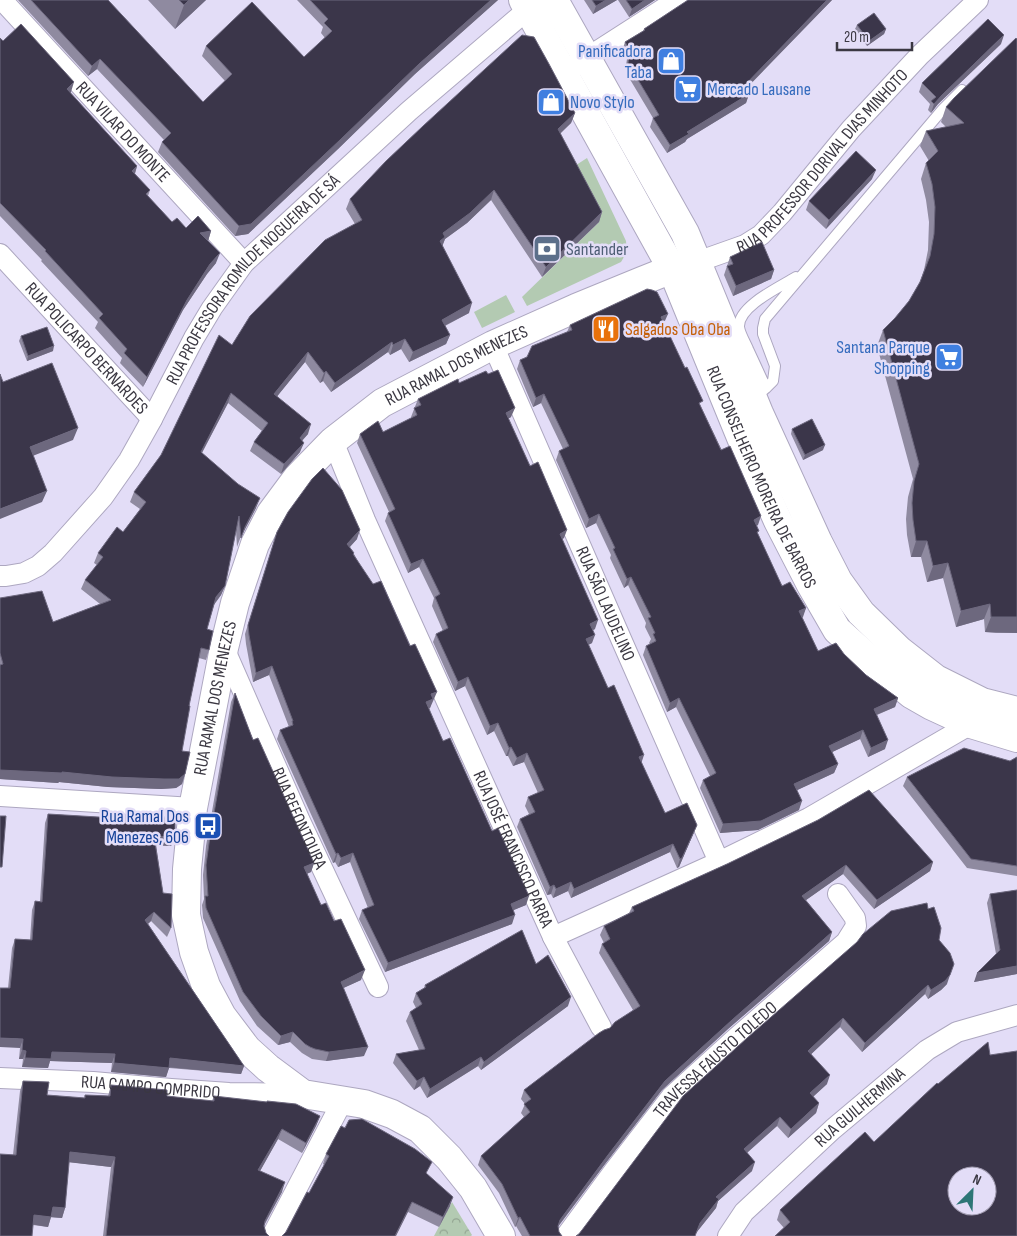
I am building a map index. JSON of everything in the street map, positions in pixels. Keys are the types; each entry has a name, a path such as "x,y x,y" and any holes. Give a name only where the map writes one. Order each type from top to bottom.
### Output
{"main road":[{"name":"RUA CONSELHEIRO MOREIRA DE BARROS","path":"554,0 575,65"},
{"name":"RUA CONSELHEIRO MOREIRA DE BARROS","path":"530,3 575,65 685,265 760,393 818,542 838,581 861,614 898,650 936,679 982,702 1017,711"},
{"name":"RUA CONSELHEIRO MOREIRA DE BARROS","path":"685,265 742,440 778,521 837,630 911,694 932,706 972,724 1017,738"},
{"name":"RUA RAMAL DOS MENEZES","path":"501,1236 473,1188 449,1158 420,1129 392,1114 364,1104 303,1094 246,1049 222,1016 206,986 194,952 186,916 187,869 193,808 224,648 235,603 254,544 271,513 297,478 333,440 382,403 493,345 590,302 685,265"}],"street":[{"name":"RUA VILAR DO MONTE","path":"2,0 244,263"},
{"path":"575,65 677,0"},
{"name":"RUA PROFESSOR DORIVAL DIAS MINHOTO","path":"685,265 745,246 761,234 782,213 851,129 920,55 978,0"},
{"name":"RUA PROFESSORA ROMILDE NOGUEIRA DE SÁ","path":"0,576 24,573 38,566 54,553 103,497 152,419 194,338 212,308 244,263 530,3"},
{"name":"RUA POLICARPO BERNARDES","path":"0,254 152,419"},
{"name":"RUA SÃO LAUDELINO","path":"493,345 719,862"},
{"name":"RUA JOSÉ FRANCISCO PARRA","path":"333,440 365,520 553,937 719,862 809,818 972,724"},
{"name":"RUA REFONTOURA","path":"224,648 300,821 378,987"},
{"path":"0,796 193,808"},
{"name":"TRAVESSA FAUSTO TOLEDO","path":"566,1236 672,1097 729,1044 846,942 856,926 855,918 838,894"},
{"path":"553,937 601,1027"},
{"name":"RUA GUILHERMINA","path":"728,1236 744,1212 833,1129 927,1050 956,1032 1017,1015"},
{"name":"RUA CAMPO COMPRIDO","path":"0,1078 93,1082 171,1090 303,1094"},
{"path":"272,1236 343,1100"}],"lane":[{"path":"803,273 748,308 741,318 742,337 760,393 773,380 775,366 763,334 765,319 943,109 970,83"}],"green space":[{"path":"587,158 626,241 627,252 621,262 527,306 522,297 599,222 570,169"},
{"path":"506,295 515,312 482,328 474,312"},
{"path":"452,1202 472,1235 471,1236 434,1236"}],"building":[{"path":"31,0 108,0 203,102 232,74 206,46 252,2 304,57 332,31 324,23 328,19 310,0 491,0 419,64 251,224 239,226 162,142 171,133 100,59 92,66"},
{"path":"179,0 189,0 184,5"},
{"path":"592,0 606,0 596,6"},
{"path":"626,0 645,0 632,9"},
{"path":"688,0 827,0 743,87 749,94 687,132 689,134 670,145 653,118 659,115 628,63 630,50 625,42"},
{"path":"874,13 886,29 869,41 857,25"},
{"path":"988,19 1004,35 934,104 931,101 936,97 922,83"},
{"path":"21,24 74,82 67,89 137,166 132,171 150,190 146,194 172,222 177,218 186,228 198,216 211,231 200,233 220,253 210,264 187,300 147,377 124,353 127,349 99,318 103,314 46,250 0,203 0,38 3,41"},
{"path":"522,35 534,37 575,113 558,129 602,212 546,267 494,190 470,213 443,233 445,237 440,241 472,303 442,320 450,335 413,352 405,339 393,345 392,342 335,383 326,371 324,373 308,352 274,394 311,424 300,438 304,443 284,464 254,442 268,423 231,393 201,452 238,484 260,498 241,538 239,516 225,586 216,597 207,629 213,631 209,650 201,648 182,751 190,752 185,774 179,779 164,779 0,770 0,665 3,664 0,653 0,598 42,591 53,622 111,600 85,580 103,557 98,553 117,527 123,532 146,502 134,492 161,455 219,335 232,345 250,316 325,240 362,220 350,199 386,161"},
{"name":"Santana Parque Shopping","path":"1016,38 1017,617 991,617 990,604 961,611 948,563 933,566 927,541 916,541 912,503 914,481 919,464 883,330 909,301 920,282 930,256 934,234 935,207 932,184 926,163 938,151 926,131 964,123 946,107"},
{"path":"856,151 876,170 829,220 809,201"},
{"path":"762,242 774,270 736,286 727,266 733,264 730,257"},
{"path":"647,289 657,292 668,314 661,317 703,401 699,403 721,450 730,446 761,516 754,520 759,531 757,532 782,586 790,582 806,608 799,611 818,651 836,643 844,654 866,675 898,698 874,709 888,740 871,748 863,730 829,746 838,764 794,784 802,801 761,821 723,824 703,780 716,773 679,698 670,703 646,646 656,641 653,634 655,633 648,618 651,617 631,577 627,579 599,514 589,519 559,451 569,446 544,394 536,398 520,360 527,357 532,346 572,330 570,325"},
{"path":"47,327 54,346 28,356 21,336"},
{"path":"52,363 78,428 30,447 47,491 0,509 0,374 3,382"},
{"path":"498,370 515,408 506,413 530,466 538,462 567,530 560,534 598,620 590,624 595,635 586,639 608,688 614,685 644,755 639,757 665,813 687,803 697,825 682,858 680,859 673,844 574,889 571,882 556,889 554,885 550,887 520,819 535,812 528,797 544,790 527,753 517,758 511,747 509,748 498,723 490,726 468,677 458,682 436,634 448,628 435,597 440,594 423,559 411,564 388,513 395,509 360,434 378,421 383,432 417,415 414,408 421,405 418,399 458,379 459,383 486,371 488,374"},
{"path":"812,419 825,445 805,455 792,429"},
{"path":"323,468 342,490 360,530 347,544 373,584 381,581 410,646 415,644 437,692 431,694 433,699 426,702 443,741 450,738 492,831 498,828 529,896 511,904 515,915 388,963 362,910 374,905 353,853 341,858 338,853 336,854 280,730 293,725 293,721 272,666 256,673 249,635 248,625 277,532 288,512 312,479"},
{"path":"235,693 253,740 258,738 314,863 304,867 321,905 326,903 334,921 341,919 365,970 341,982 368,1047 329,1052 310,1047 293,1032 281,1036 261,1016 243,992 206,908 205,896 208,896 206,865"},
{"path":"964,748 1010,761 1017,757 1017,866 971,859 907,777"},
{"path":"869,790 933,862 877,900 846,865 802,896 832,932 665,1081 560,1220 558,1226 562,1236 530,1236 520,1217 518,1218 502,1184 481,1156 530,1112 524,1104 531,1099 524,1090 599,1033 610,1028 615,1022 640,1006 602,944 610,939 604,926 634,911 632,907 818,820"},
{"path":"48,814 115,818 115,814 175,818 175,837 154,836 163,893 172,894 171,928 154,912 145,920 244,1066 170,1058 169,1068 114,1063 115,1054 52,1052 51,1059 25,1058 26,1051 22,1050 23,1039 0,1038 0,988 10,988 15,939 32,940 35,901 42,902"},
{"path":"0,816 6,816 2,867 0,867"},
{"path":"1017,890 1017,966 977,973 1000,950 990,894"},
{"path":"927,903 928,909 934,907 941,928 939,940 950,953 954,964 950,975 945,981 931,990 928,985 865,1043 843,1018 808,1051 830,1075 810,1093 819,1103 791,1129 780,1117 744,1149 755,1162 716,1197 719,1199 700,1223 695,1236 576,1236 683,1096 891,911"},
{"path":"522,930 536,964 548,955 571,997 484,1062 481,1057 430,1089 424,1077 417,1081 396,1054 425,1049 410,1012 422,1004 416,993 426,987 425,985"},
{"path":"988,1042 990,1055 1017,1051 1017,1236 775,1236 790,1222 780,1210 865,1132 874,1142 937,1083"},
{"path":"23,1081 49,1082 47,1095 85,1098 85,1095 110,1096 111,1085 167,1090 167,1096 194,1099 214,1101 214,1096 296,1104 320,1116 306,1143 282,1129 258,1170 285,1182 265,1221 264,1226 269,1236 106,1236 115,1157 70,1152 65,1208 53,1207 51,1217 34,1215 32,1236 0,1236 0,1154 16,1155"},
{"path":"362,1119 415,1149 432,1162 426,1173 453,1197 443,1217 412,1202 395,1236 282,1236 329,1156 326,1154 341,1126 345,1128 349,1120"}],"place":[{"name":"Panificadora Taba","path":"671,61"},
{"name":"Mercado Lausane","path":"688,89"},
{"name":"Novo Stylo","path":"551,102"},
{"name":"Santander","path":"547,249"},
{"name":"Salgados Oba Oba","path":"606,329"},
{"name":"Santana Parque Shopping","path":"949,357"},
{"name":"Rua Ramal Dos Menezes, 606","path":"208,826"}]}
